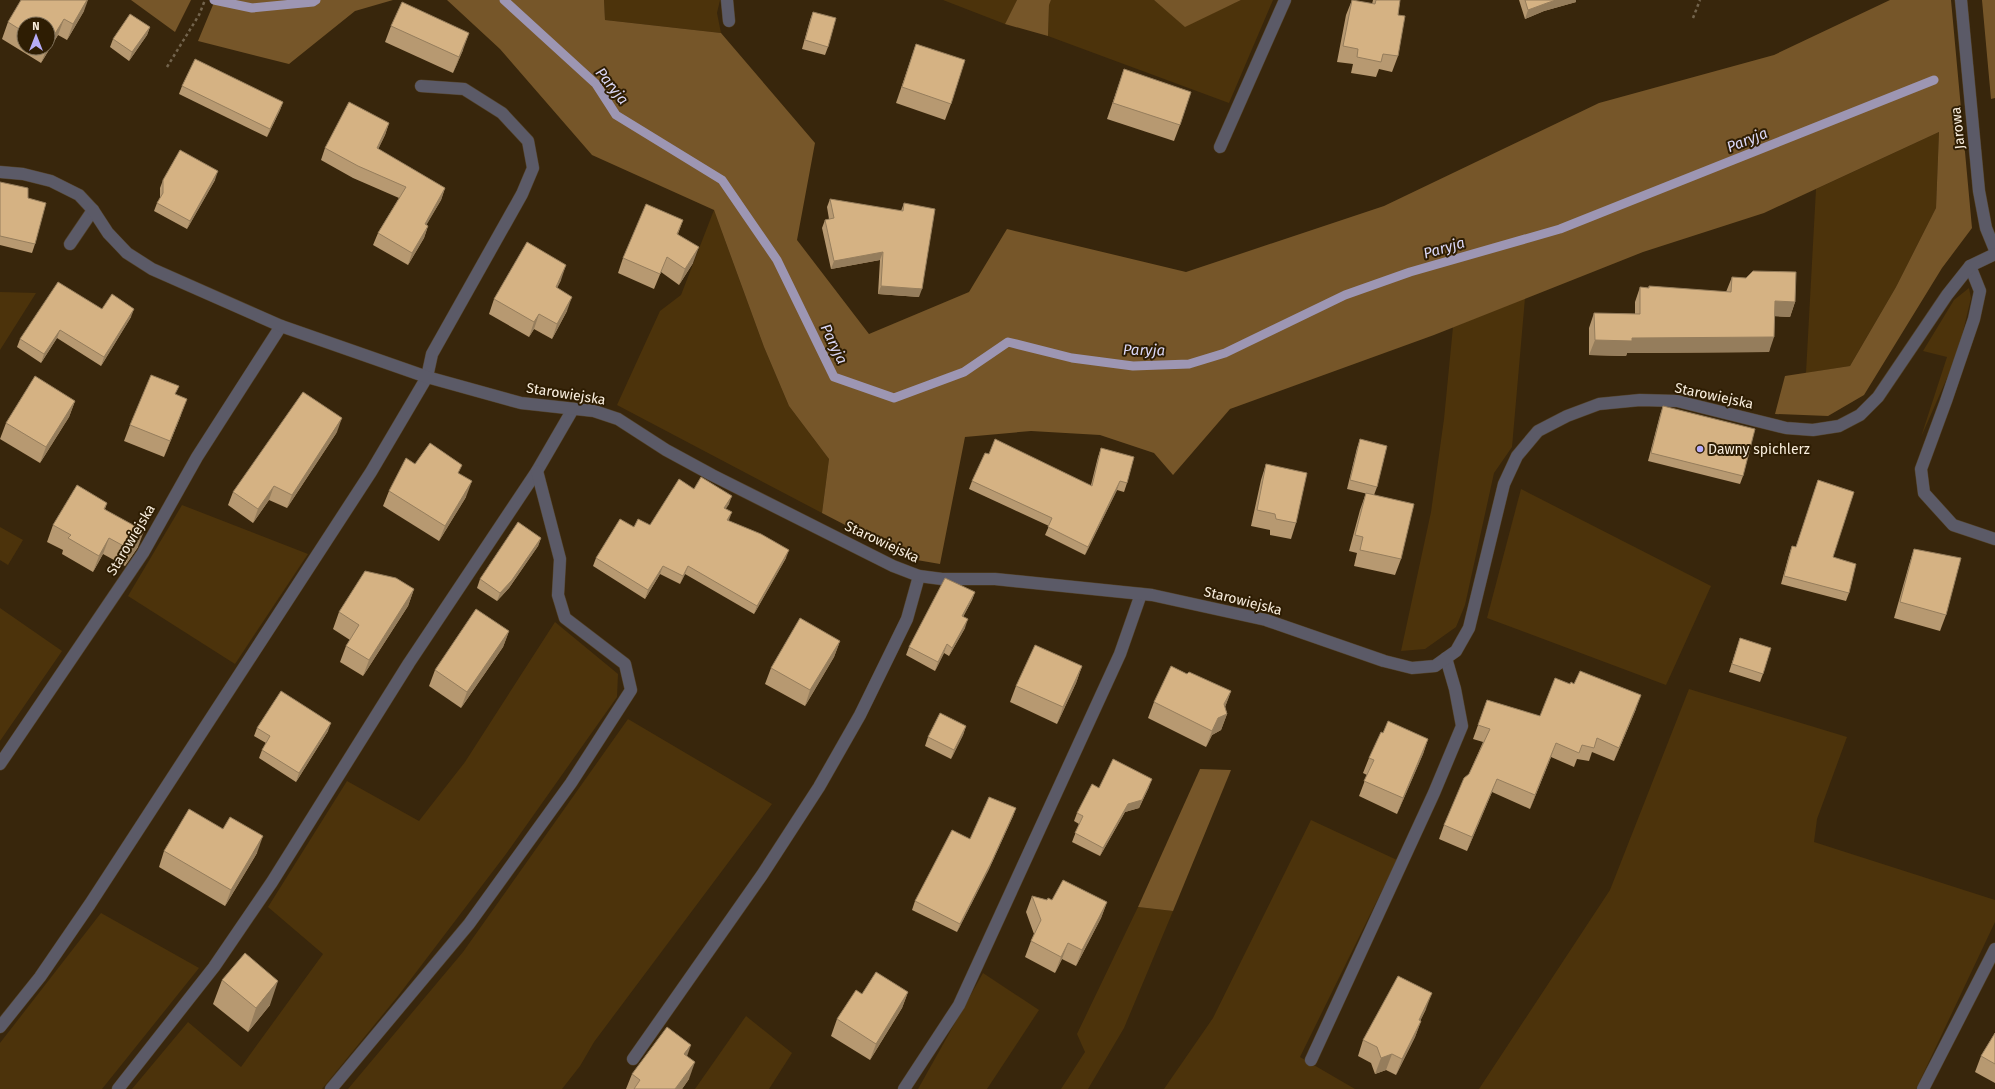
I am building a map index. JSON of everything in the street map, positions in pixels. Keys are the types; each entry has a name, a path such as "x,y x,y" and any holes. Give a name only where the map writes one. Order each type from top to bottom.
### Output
{"street":[{"path":"727,0 729,21"},
{"path":"1220,147 1285,0"},
{"name":"Jarowa","path":"1961,0 1979,191 1986,228 1995,250"},
{"path":"0,1027 40,977 90,904 372,472 427,377 432,354 522,194 533,168 528,141 502,113 464,89 420,86"},
{"name":"Starowiejska","path":"0,172 23,174 51,181 79,195 93,210 108,233 127,253 152,269 281,326 427,377 521,402 594,412 618,419 666,450 712,475 893,566 919,576 942,579 995,579 1048,583 1140,594 1266,620 1384,661 1412,668 1435,666 1456,651 1469,628 1504,484 1517,456 1538,431 1567,416 1598,404 1640,400 1677,402 1786,428 1813,430 1839,426 1860,415 1878,397 1947,294 1970,266 1995,254"},
{"path":"70,244 93,210"},
{"path":"1970,266 1980,291 1974,319 1946,402 1921,469 1924,493 1954,525 1995,539"},
{"name":"Starowiejska","path":"0,764 143,553 197,457 281,326"},
{"path":"118,1089 214,967 272,882 409,663 537,471 573,409"},
{"path":"332,1089 469,924 571,783 631,690 625,664 565,618 558,595 560,559 537,471"},
{"path":"633,1059 762,874 819,788 860,715 907,619 919,576"},
{"path":"904,1089 959,1005 1120,654 1140,594"},
{"path":"1311,1060 1434,793 1462,726 1455,689 1446,658"},
{"path":"1923,1089 1995,949"}],"path":[{"path":"167,67 199,16 205,0"},
{"path":"1692,18 1700,0"}],"shaded area":[{"path":"131,0 191,0 175,32"},
{"path":"215,0 393,0 355,11 289,64 198,41"},
{"path":"447,0 604,0 605,20 721,33 815,143 797,240 869,334 969,292 1007,229 1186,272 1384,206 1599,103 1774,55 1890,0 1951,0 1972,228 1942,268 1864,395 1828,416 1775,414 1785,376 1850,366 1896,287 1936,208 1939,132 1764,213 1643,252 1434,335 1230,409 1173,475 1154,453 1100,435 1031,431 965,437 940,564 911,559 822,513 829,459 789,406 764,347 714,210 592,155 500,49"},
{"path":"604,0 720,0 717,13 721,33 605,20"},
{"path":"943,0 1017,0 1005,24"},
{"path":"1017,0 1051,0 1049,5 1048,36 1005,24"},
{"path":"1051,0 1154,0 1185,26 1241,0 1273,0 1229,103 1048,36 1049,4"},
{"path":"1154,0 1241,0 1185,27"},
{"path":"1982,0 1995,0 1995,98 1991,99"},
{"path":"1939,132 1936,208 1896,287 1850,366 1806,373 1816,189"},
{"path":"714,210 764,347 789,406 829,459 822,513 617,405 660,311 681,295"},
{"path":"1969,288 1971,298 1958,353 1921,437 1947,357 1923,351 1954,300"},
{"path":"0,292 36,293 0,350"},
{"path":"1525,298 1512,447 1494,473 1465,605 1456,627 1425,649 1401,651 1431,512 1444,419 1453,327"},
{"path":"1521,489 1711,586 1666,685 1487,618"},
{"path":"182,505 308,554 235,664 128,596"},
{"path":"0,527 23,540 8,565 0,560"},
{"path":"0,608 62,651 0,741"},
{"path":"555,622 618,674 617,697 506,854 398,996 322,1089 132,1089 188,1022 241,1067 323,954 268,907 347,781 419,821 465,762"},
{"path":"1689,689 1847,737 1817,819 1814,842 1995,900 1995,922 1916,1089 1479,1089 1610,890"},
{"path":"628,719 772,804 594,1042 580,1066 562,1089 348,1089 463,952"},
{"path":"1200,769 1231,770 1173,911 1138,907"},
{"path":"1311,820 1397,860 1300,1057 1355,1089 1164,1089 1213,1018"},
{"path":"1138,907 1173,911 1124,1028 1088,1089 1061,1089 1085,1052 1077,1034"},
{"path":"101,913 199,968 102,1089 0,1089 0,1043"},
{"path":"983,973 1039,1010 987,1089 918,1089"},
{"path":"746,1016 792,1053 769,1089 695,1089"}],"building":[{"path":"21,0 87,0 73,24 64,19 56,32 56,16 16,16 16,27 8,22"},
{"path":"1352,0 1375,4 1376,0 1400,0 1398,15 1405,16 1398,56 1383,54 1381,62 1357,57 1358,49 1343,46"},
{"path":"1525,0 1556,0 1528,10"},
{"path":"402,2 469,33 459,57 391,26"},
{"path":"813,12 836,18 828,47 805,40"},
{"path":"130,14 150,27 132,52 113,39"},
{"path":"916,44 965,60 951,104 902,87"},
{"path":"195,59 283,102 270,129 182,86"},
{"path":"1124,69 1191,92 1180,125 1113,103"},
{"path":"349,102 389,123 377,148 445,188 425,224 428,226 412,253 378,233 406,187 358,166 325,148"},
{"path":"180,150 218,171 190,221 157,203 163,193 163,180"},
{"path":"0,182 28,188 28,198 46,203 35,244 0,236"},
{"path":"830,199 903,211 904,203 935,209 922,289 881,286 883,252 834,261 825,220 834,218"},
{"path":"646,204 683,220 677,234 699,247 685,269 667,257 660,274 623,258"},
{"path":"527,242 566,265 556,287 572,297 557,324 539,314 534,322 494,299"},
{"path":"1753,271 1796,272 1795,302 1775,301 1774,337 1632,338 1632,341 1595,340 1594,313 1640,314 1640,287 1649,288 1649,286 1731,292 1732,277 1746,278"},
{"path":"58,282 102,309 112,294 134,309 104,357 60,330 44,354 20,339"},
{"path":"151,375 179,386 175,394 187,399 170,441 130,425"},
{"path":"35,376 75,401 46,447 6,423"},
{"path":"303,392 342,418 292,495 274,486 258,509 233,492"},
{"name":"Dawny spichlerz","path":"1663,406 1755,429 1743,476 1651,453"},
{"path":"995,439 1092,486 1101,448 1134,457 1127,483 1120,481 1088,547 1048,527 1052,518 972,481 985,453 989,454"},
{"path":"1360,439 1387,446 1377,487 1350,480"},
{"path":"430,443 462,465 458,473 472,481 445,526 389,491 406,458 415,464"},
{"path":"1266,464 1307,473 1296,523 1276,519 1275,514 1257,510"},
{"path":"701,477 732,496 724,508 732,512 727,520 761,534 789,550 757,606 688,566 683,576 663,566 648,590 596,558 620,519 634,527 638,519 650,525 679,479 694,489"},
{"path":"1818,480 1854,492 1833,557 1856,564 1849,593 1784,576 1792,546 1796,547"},
{"path":"77,485 107,503 104,509 144,531 131,550 109,538 99,556 68,538 71,535 53,525"},
{"path":"1366,493 1414,504 1401,559 1360,550 1363,537 1355,535"},
{"path":"518,522 541,538 512,580 500,593 480,579"},
{"path":"1914,549 1961,558 1946,615 1900,602"},
{"path":"365,571 396,578 414,589 369,660 346,646 359,625 339,612"},
{"path":"945,578 975,592 962,616 968,619 952,648 947,644 938,662 909,647"},
{"path":"476,609 509,631 467,692 435,670"},
{"path":"800,618 840,641 810,690 771,668"},
{"path":"1740,638 1771,648 1763,674 1732,664"},
{"path":"1035,645 1082,666 1063,707 1016,686"},
{"path":"1171,666 1187,674 1189,672 1231,691 1224,704 1227,714 1218,718 1212,731 1154,702"},
{"path":"1580,671 1641,695 1619,748 1597,738 1594,748 1582,745 1579,753 1556,743 1535,795 1497,779 1472,837 1444,825 1464,778 1469,774 1490,729 1478,725 1487,700 1540,716 1555,678 1570,684 1571,682 1574,684"},
{"path":"281,691 331,723 299,773 262,750 270,736 257,728"},
{"path":"940,713 966,726 954,750 928,737"},
{"path":"1388,721 1428,739 1403,798 1364,781 1374,760 1369,758 1381,732 1383,733"},
{"path":"1113,759 1152,779 1142,800 1128,804 1103,848 1075,833 1083,816 1077,813 1092,784 1099,788"},
{"path":"989,797 1016,808 992,861 960,924 915,901 952,830 970,839"},
{"path":"189,809 223,829 230,817 263,836 231,890 164,851"},
{"path":"1063,880 1107,902 1082,950 1068,943 1061,957 1031,941 1041,920 1032,896 1052,900"},
{"path":"245,953 278,981 256,1008 222,980"},
{"path":"876,972 908,992 876,1044 837,1019 856,990 862,994"},
{"path":"1398,976 1432,993 1419,1020 1421,1021 1402,1059 1392,1054 1381,1058 1377,1047 1363,1040"},
{"path":"667,1027 691,1045 684,1054 695,1062 675,1089 634,1089 640,1080 632,1074"},
{"path":"1995,1033 1995,1064 1981,1056"}],"waterway":[{"name":"Paryja","path":"214,0 252,8 313,2 316,0"},
{"name":"Paryja","path":"504,0 596,84 616,115 722,180 777,260 834,377 894,398 964,372 1008,342 1072,358 1133,366 1189,364 1225,353 1345,295 1410,272 1560,229 1934,80"}],"place":[{"name":"Dawny spichlerz","path":"1700,449"}]}
